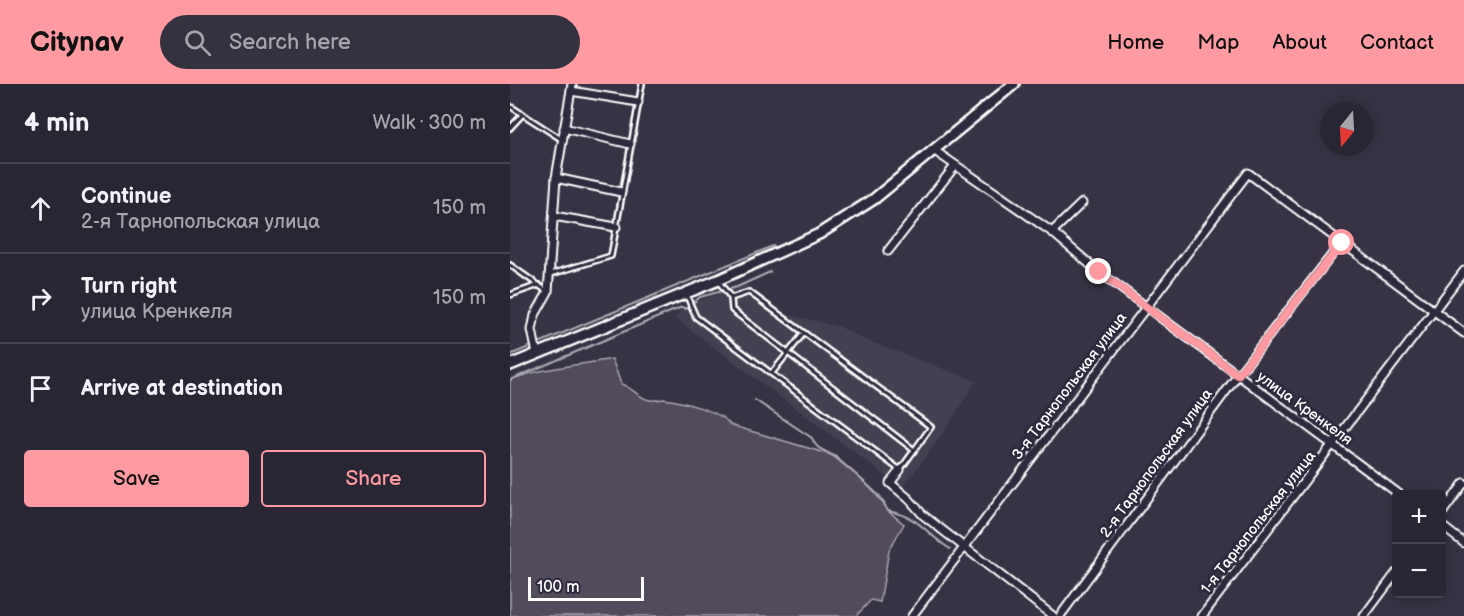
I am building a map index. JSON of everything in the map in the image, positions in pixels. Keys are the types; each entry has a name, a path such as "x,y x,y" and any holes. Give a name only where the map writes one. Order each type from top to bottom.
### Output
{"street":[{"path":"510,365 789,249 846,218 935,151 1014,84"},
{"path":"537,354 532,330 535,315 548,292 556,178 571,87 638,102"},
{"path":"564,128 630,144"},
{"name":"улица Кренкеля","path":"935,151 1052,232 1148,308 1392,490"},
{"path":"888,251 955,166"},
{"name":"3-я Тарнопольская улица","path":"912,616 1148,308 1248,172 1342,243"},
{"path":"556,178 621,192"},
{"path":"1052,232 1082,203"},
{"path":"554,216 616,227"},
{"path":"1342,243 1464,333"},
{"name":"2-я Тарнопольская улица","path":"1060,616 1238,375 1342,243"},
{"name":"1-я Тарнопольская улица","path":"1202,616 1464,271"},
{"path":"900,470 890,483 963,549 1053,616"},
{"path":"1446,508 1464,483"},
{"path":"1446,529 1464,543"},
{"path":"1364,616 1392,578"}],"lane":[{"path":"550,275 611,256 642,84"},
{"path":"510,106 562,140"},
{"path":"510,128 523,114"},
{"path":"510,265 548,292"},
{"path":"718,280 731,298 732,310 914,450"},
{"path":"510,295 539,285"},
{"path":"686,293 696,316 900,470 931,427 749,292 731,298"},
{"path":"772,373 804,333"}],"shaded area":[{"path":"746,284 786,314 840,327 863,339 976,381 941,436 902,488 675,318 684,306"},
{"path":"612,359 621,384 642,398 664,399 690,405 719,416 730,425 835,456 881,497 888,511 904,524 889,550 880,602 871,600 856,616 510,616 510,380 547,370"}],"waterway":[{"path":"541,342 773,246"},
{"path":"510,380 682,307 686,309 700,297 737,287 770,272"},
{"path":"510,355 529,347"},
{"path":"755,400 812,438 819,448 833,455 871,489 888,511 916,522 950,549"}],"route":[{"path":"1099,272 1238,375 1342,243"}]}
